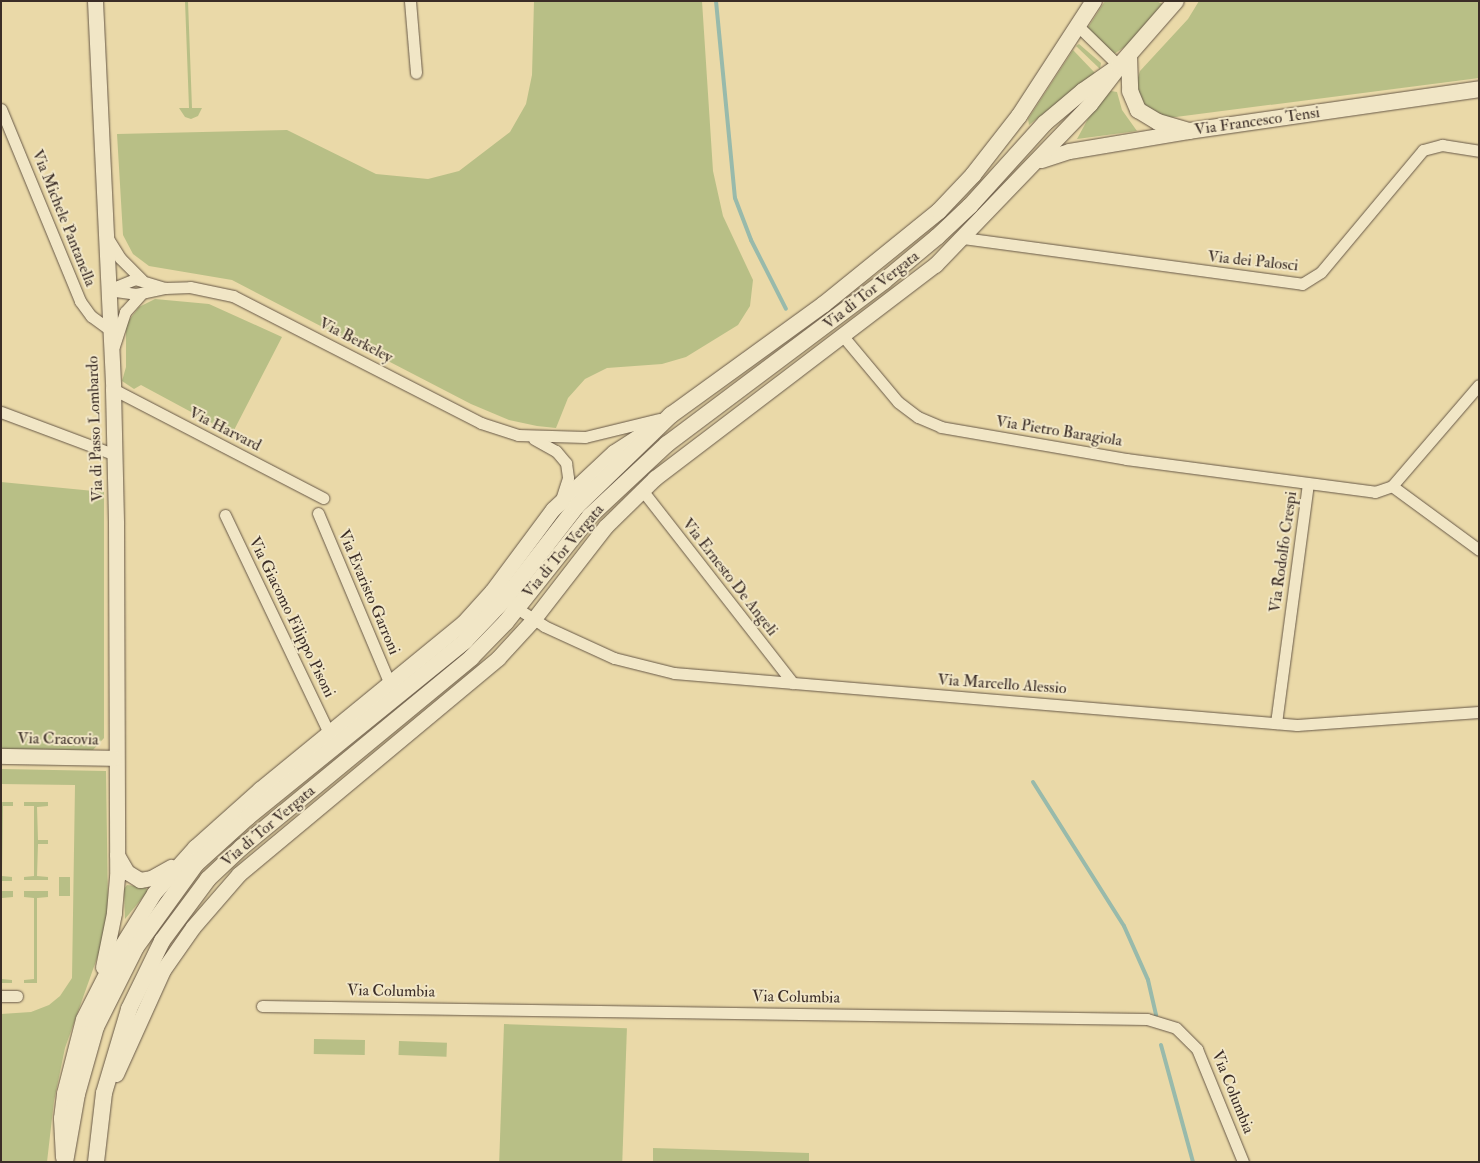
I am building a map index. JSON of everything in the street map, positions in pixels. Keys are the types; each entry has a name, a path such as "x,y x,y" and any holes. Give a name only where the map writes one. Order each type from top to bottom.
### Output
{"main road":[{"name":"Via di Tor Vergata","path":"96,1162 102,1108 119,1037 139,984 162,941 208,879 242,847 458,671 504,600 577,506 671,415 823,305 939,211 973,175 1019,116 1094,1"},
{"name":"Via di Tor Vergata","path":"65,1162 77,1094 96,1026 129,960 178,885 212,847 455,650 590,516 667,444 899,270 970,206 1045,123 1083,91 1124,61 1176,1"},
{"path":"1124,61 1130,90 1138,110 1158,122 1190,131"},
{"name":"Via Francesco Tensi","path":"1190,131 1479,89"}],"street":[{"name":"Via di Passo Lombardo","path":"95,1 113,389 114,758 117,855 114,913 105,962 95,992"},
{"path":"410,1 416,73"},
{"path":"1078,26 1124,61"},
{"name":"Via di Tor Vergata","path":"102,1108 159,977 187,935 230,884 270,845 483,672 533,620 589,546 642,490 842,335 912,284 963,238 1090,104 1124,61"},
{"name":"Via Michele Pantanella","path":"1,109 80,301 92,316 109,329"},
{"name":"Via Francesco Tensi","path":"1037,162 1077,149 1190,131"},
{"name":"Via dei Palosci","path":"963,238 1302,284 1312,280 1324,269 1423,150 1442,144 1479,151"},
{"path":"105,233 120,258 142,280"},
{"path":"108,290 129,280 142,280"},
{"name":"Via Berkeley","path":"142,280 165,288"},
{"name":"Via Berkeley","path":"108,290 142,293 165,288 208,290 240,299 481,422 527,437 556,451 566,463 568,478 561,501"},
{"path":"112,357 121,320 142,293"},
{"name":"Via Pietro Baragiola","path":"842,335 906,409 941,427 995,437 1308,484"},
{"path":"1479,385 1392,486 1479,550"},
{"name":"Via Harvard","path":"113,389 323,498"},
{"path":"1,412 113,454"},
{"name":"Via di Tor Vergata","path":"95,992 139,913 182,859 260,789 463,623 504,600 534,532 561,501 614,452 671,415"},
{"name":"Via Berkeley","path":"527,437 565,438 601,434 671,415"},
{"name":"Via Rodolfo Crespi","path":"1276,723 1308,484 1379,492 1392,486"},
{"name":"Via Ernesto De Angeli","path":"642,490 793,683"},
{"name":"Via Evaristo Garroni","path":"318,513 390,684"},
{"name":"Via Giacomo Filippo Pisoni","path":"225,515 329,733"},
{"name":"Via Marcello Alessio","path":"504,600 533,620 640,667 674,673 1310,725 1479,712"},
{"name":"Via Cracovia","path":"1,756 114,758"},
{"path":"117,855 127,872 144,880 182,859"},
{"path":"65,1162 61,1118 65,1088 78,1036 95,992"},
{"path":"1,996 17,996"},
{"name":"Via Columbia","path":"262,1006 1147,1019 1176,1028 1197,1049 1243,1162"}],"green space":[{"path":"185,1 188,1 192,108 202,108 198,116 191,119 185,117 179,108 189,108"},
{"path":"534,1 702,1 713,171 723,216 753,280 750,306 738,325 686,357 662,364 607,368 585,379 568,398 556,428 537,426 509,420 471,404 232,280 149,266 133,254 123,235 117,134 287,130 376,174 428,179 459,171 510,132 526,104 532,75"},
{"path":"1105,1 1156,1 1163,4 1129,44 1114,54 1087,29"},
{"path":"1199,1 1479,1 1479,78 1168,118 1140,103 1136,84 1140,71 1188,19"},
{"path":"1079,44 1101,63 1100,69 1076,46"},
{"path":"1073,50 1095,73 1029,125 1028,119"},
{"path":"1111,91 1117,92 1122,110 1137,131 1077,139 1090,115"},
{"path":"155,299 209,304 282,337 232,434 141,385 134,389 122,381 126,367 126,324 139,307"},
{"path":"1,482 104,492 104,738 93,750 1,749"},
{"path":"1,769 106,771 108,908 101,947 65,1048 54,1101 47,1162 1,1162 1,1014 31,1012 49,1005 60,996 72,978 75,785 1,784"},
{"path":"1,802 13,802 13,806 3,806 2,876 12,877 12,881 1,881"},
{"path":"24,802 48,802 48,806 37,807 38,840 48,840 48,844 38,844 37,876 48,877 48,880 24,880 24,877 34,876 34,806 24,806"},
{"path":"59,877 70,877 70,896 59,896"},
{"path":"127,885 145,887 148,891 125,919 124,889"},
{"path":"1,891 13,891 13,897 2,898 2,979 12,980 12,983 1,983"},
{"path":"24,891 48,891 48,897 37,898 37,983 24,983 24,980 34,979 34,898 24,897"},
{"path":"504,1024 627,1028 622,1162 499,1162"},
{"path":"314,1039 365,1040 365,1055 314,1054"},
{"path":"399,1041 447,1043 446,1057 399,1055"},
{"path":"653,1148 809,1153 809,1162 653,1162"}],"waterway":[{"path":"716,1 735,198 751,240 786,309"},
{"path":"1033,782 1124,926 1148,980 1156,1015"},
{"path":"1161,1045 1193,1162"}]}
